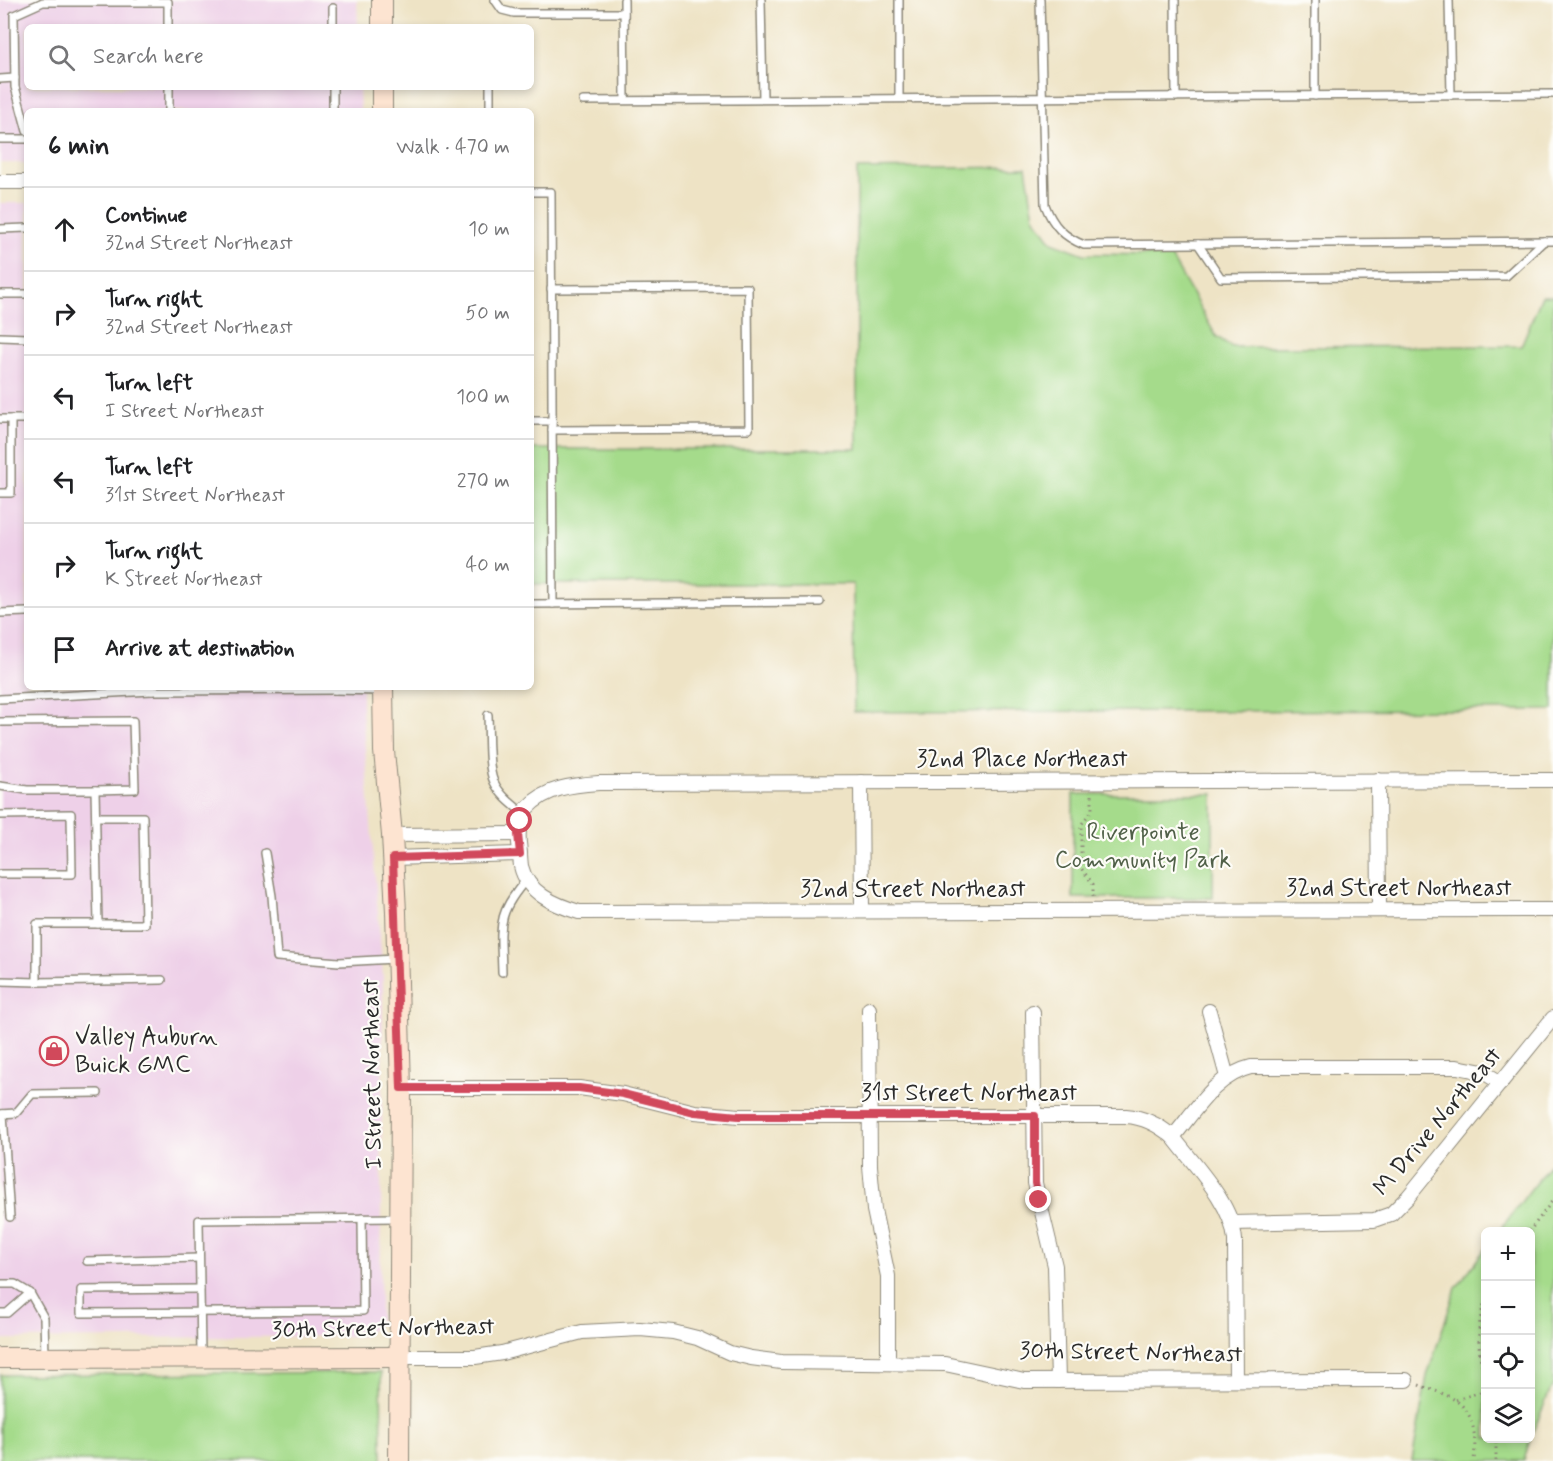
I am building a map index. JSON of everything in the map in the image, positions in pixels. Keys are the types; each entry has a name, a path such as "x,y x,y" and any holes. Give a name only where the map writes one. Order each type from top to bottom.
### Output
{"street":[{"path":"382,0 382,24"},
{"path":"382,90 382,108"},
{"path":"0,182 24,182"},
{"name":"I Street Northeast","path":"382,690 384,751 392,835 401,1088 399,1461"},
{"path":"1378,780 1379,910"},
{"name":"32nd Place Northeast","path":"523,813 543,795 561,788 599,783 1553,780"},
{"path":"861,782 862,911"},
{"path":"523,813 518,834 521,867 527,879"},
{"path":"392,835 518,834"},
{"path":"393,858 520,854"},
{"name":"32nd Street Northeast","path":"527,879 539,894 579,912 1553,910"},
{"path":"869,1009 869,1116 873,1202 888,1276 888,1363"},
{"path":"1209,1011 1227,1077"},
{"path":"1033,1012 1035,1183 1055,1266 1058,1381"},
{"name":"M Drive Northeast","path":"1233,1223 1366,1220 1391,1214 1408,1197 1553,1018"},
{"path":"1236,1380 1233,1223 1211,1188 1173,1137 1217,1085 1227,1077 1251,1066 1271,1065 1446,1066 1479,1070 1501,1083"},
{"name":"31st Street Northeast","path":"401,1088 555,1087 623,1094 673,1107 714,1114 770,1117 1132,1116 1155,1124 1173,1137"},
{"name":"30th Street Northeast","path":"0,1358 475,1358 582,1332 640,1329 673,1332 697,1338 730,1353 751,1358 781,1362 945,1364 1024,1381 1406,1380"}],"lane":[{"path":"495,0 502,10 514,12 624,12"},
{"path":"624,0 625,100"},
{"path":"762,0 763,99"},
{"path":"899,0 899,98"},
{"path":"1040,0 1041,97 1046,206 1058,229 1070,240 1084,244 1553,241"},
{"path":"1175,0 1176,97"},
{"path":"1315,0 1315,96"},
{"path":"1449,0 1451,95"},
{"path":"24,120 15,87 14,15 43,2 168,2 168,24"},
{"path":"333,8 333,24"},
{"path":"0,79 15,78"},
{"path":"169,90 170,108"},
{"path":"333,90 333,108"},
{"path":"490,90 490,108"},
{"path":"583,100 1553,94"},
{"path":"0,139 24,139"},
{"path":"534,192 551,192 553,604"},
{"path":"0,229 24,228"},
{"path":"1198,243 1221,278 1506,276 1544,241"},
{"path":"552,289 748,288 749,351 749,429 552,430"},
{"path":"0,294 24,294"},
{"path":"0,337 24,338"},
{"path":"0,419 24,419"},
{"path":"0,493 11,493 11,419"},
{"path":"534,421 552,421"},
{"path":"534,604 820,602"},
{"path":"0,613 24,612"},
{"path":"0,699 137,690"},
{"path":"488,716 491,771 494,782 508,801 523,813"},
{"path":"0,722 133,721 135,789 27,790 0,786"},
{"path":"95,790 98,924"},
{"path":"0,815 71,814 72,874 0,874"},
{"path":"37,982 37,924 145,924 143,817 96,817"},
{"path":"265,853 272,896 277,957 339,962 397,959"},
{"path":"502,972 502,916 513,894 527,879"},
{"path":"0,981 162,980"},
{"path":"10,1217 2,1114 16,1113 32,1094 98,1093"},
{"path":"200,1289 81,1290 81,1313 363,1311 362,1218"},
{"path":"201,1358 199,1220 400,1218"},
{"path":"87,1261 199,1258"},
{"path":"0,1284 15,1284 30,1293 44,1318 45,1358"},
{"path":"0,1314 7,1313 30,1293"}],"path":[{"path":"1092,781 1092,810 1081,825 1080,868 1093,884 1093,911"},
{"path":"1533,1227 1553,1200"},
{"path":"1481,1322 1478,1340 1481,1365"},
{"path":"1406,1380 1456,1400 1473,1424 1474,1461"},
{"path":"1456,1400 1481,1391"},
{"path":"1496,1443 1496,1461"}],"shaded area":[{"path":"0,0 357,0 358,24 24,24 24,90 359,90 360,108 24,108 24,163 0,163"},
{"path":"0,203 24,203 24,690 362,690 383,977 380,1319 374,1328 363,1336 0,1339"}],"green space":[{"path":"1026,167 1034,217 1052,242 1084,254 1170,255 1216,336 1232,347 1521,346 1542,296 1553,296 1553,710 854,712 853,584 534,584 534,449 857,449 857,169"},
{"name":"Riverpointe Community Park","path":"1073,794 1213,794 1213,898 1073,898"},
{"path":"1553,1160 1553,1384 1535,1427 1535,1227 1502,1227"},
{"path":"1481,1254 1481,1443 1529,1443 1524,1461 1412,1461 1427,1376 1456,1288"},
{"path":"381,1372 382,1461 0,1461 0,1375"}],"place":[{"name":"Valley Auburn Buick GMC","path":"54,1051"}],"route":[{"path":"520,821 518,834 520,854 393,858 401,1088 579,1088 623,1094 695,1112 739,1116 1035,1116 1035,1183 1039,1200"}]}
